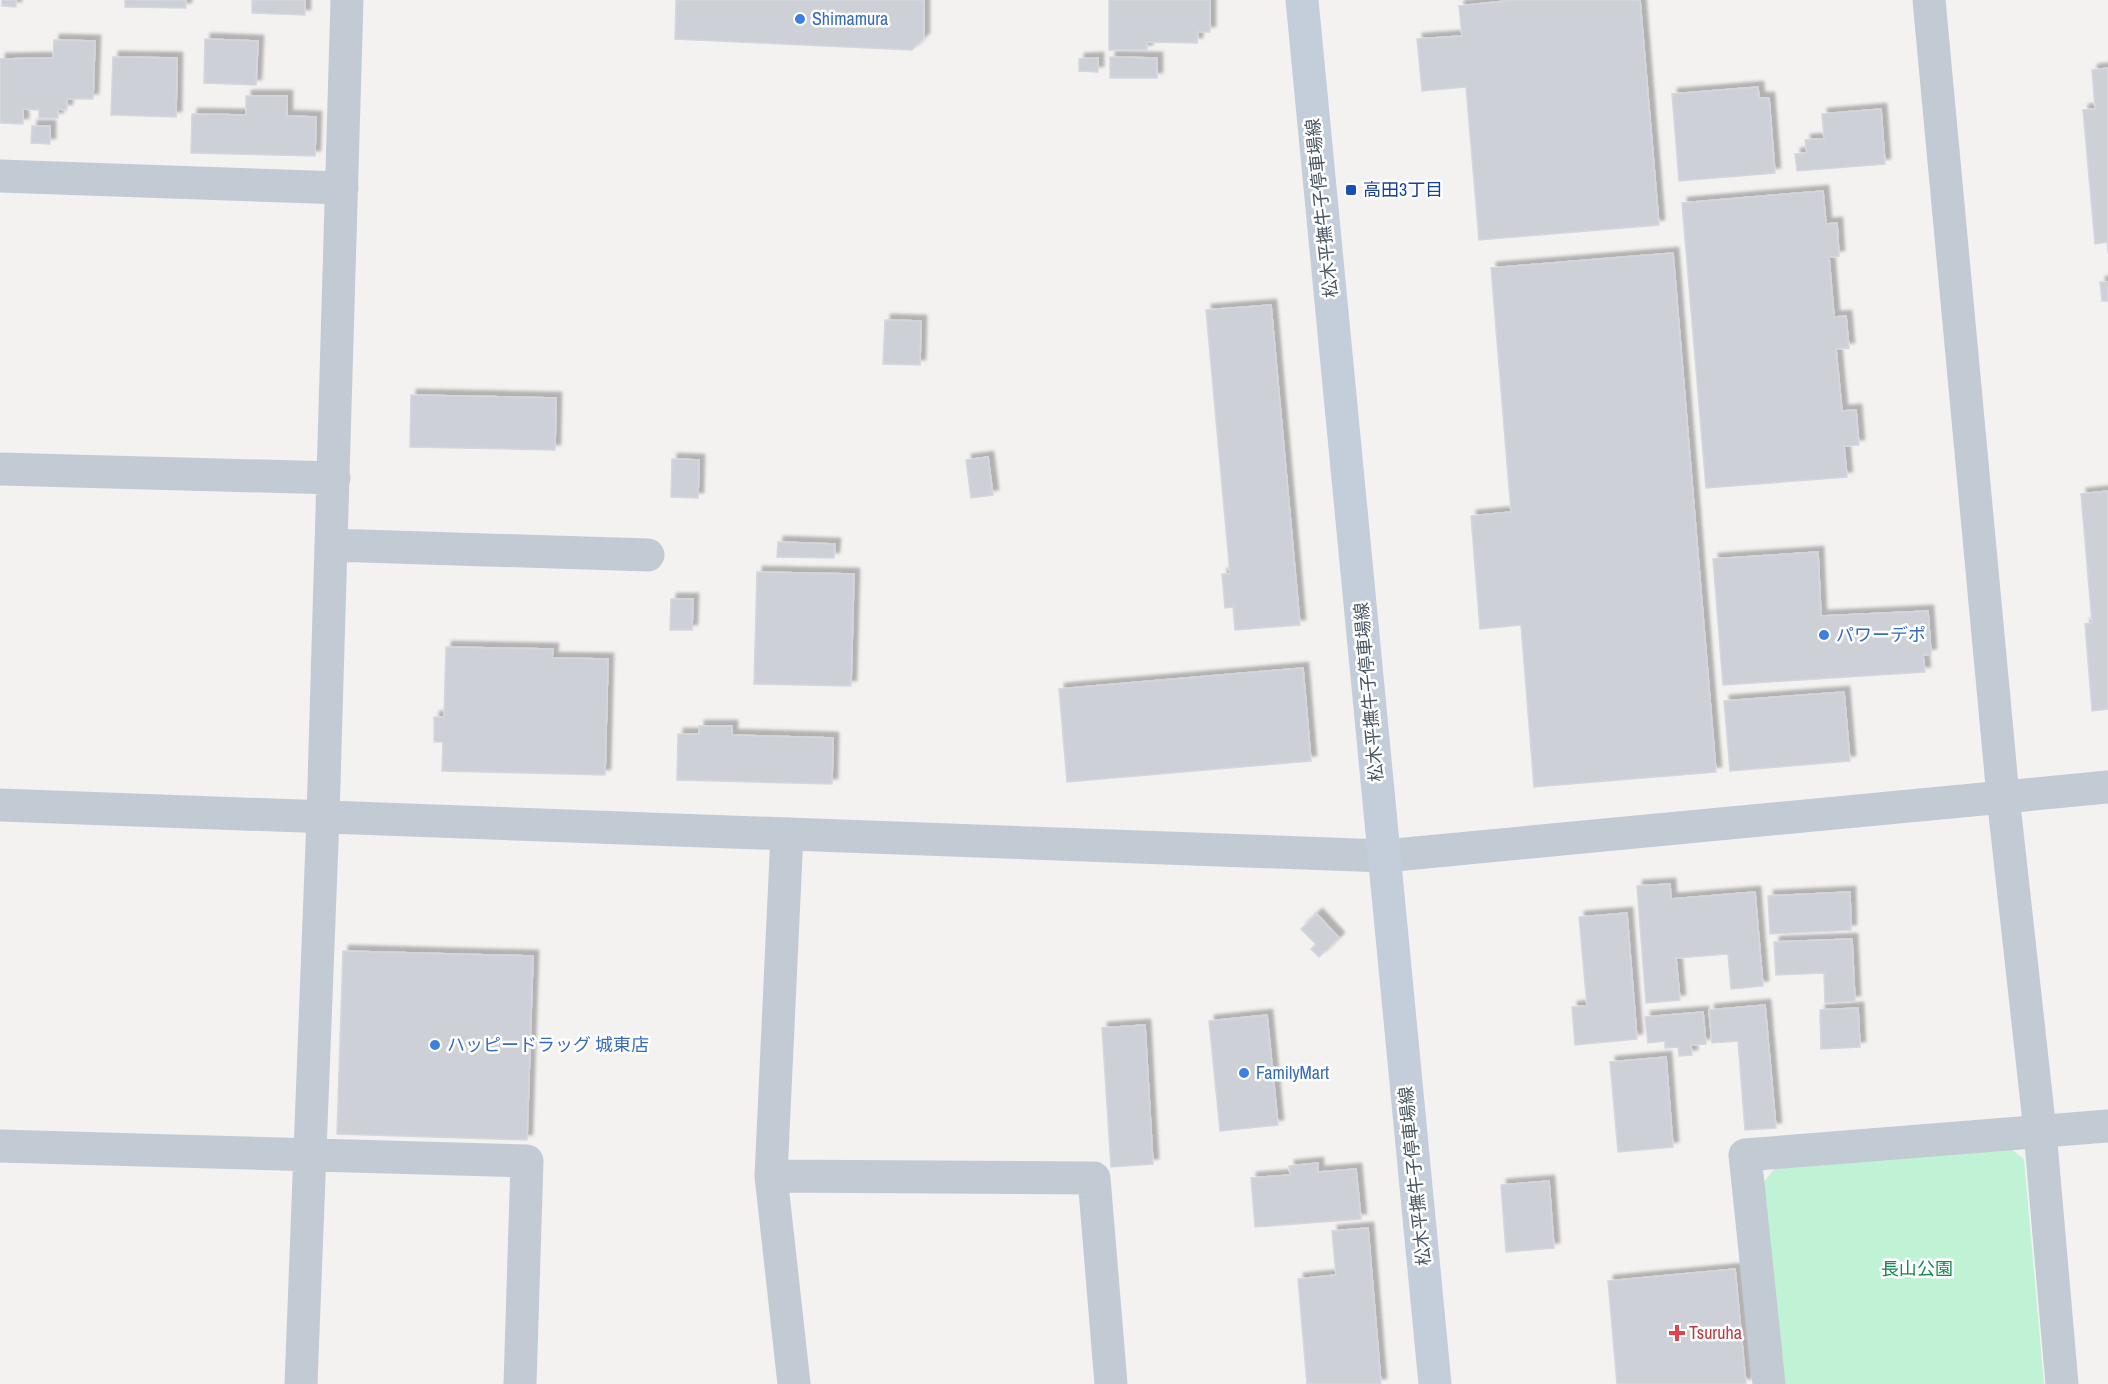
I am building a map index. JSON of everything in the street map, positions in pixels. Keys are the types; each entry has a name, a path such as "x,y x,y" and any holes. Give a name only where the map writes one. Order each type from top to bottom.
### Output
{"main road":[{"name":"松木平撫牛子停車場線","path":"1302,0 1436,1384"}],"street":[{"path":"301,1384 323,817 347,0"},
{"path":"1929,0 2003,796 2040,1131 2062,1384"},
{"path":"0,176 342,188"},
{"path":"0,469 333,478"},
{"path":"331,545 648,555"},
{"path":"0,805 1384,856 2108,787"},
{"path":"787,834 771,1176 794,1384"},
{"path":"1769,1384 1745,1155 2108,1126"},
{"path":"0,1146 310,1157 527,1161 520,1384"},
{"path":"771,1176 1094,1178 1111,1384"}],"green space":[{"name":"長山公園","path":"2007,1146 2024,1159 2044,1384 1783,1384 1763,1183 1776,1167"}],"building":[{"path":"2,0 16,0 16,7 2,6"},
{"path":"125,0 186,0 186,8 125,7"},
{"path":"252,0 305,0 305,15 252,13"},
{"name":"Shimamura","path":"676,0 924,0 924,38 912,50 675,39"},
{"path":"1109,0 1210,0 1210,32 1198,32 1197,43 1147,42 1147,50 1109,50"},
{"path":"1515,0 1640,0 1659,225 1479,240 1466,87 1422,91 1417,39 1462,36 1459,6"},
{"path":"205,39 258,41 256,85 204,83"},
{"path":"54,40 95,41 93,99 67,99 67,110 58,109 58,118 39,118 39,110 23,109 23,124 0,123 0,59 53,58"},
{"path":"113,57 177,58 176,117 111,115"},
{"path":"1110,57 1157,58 1157,78 1110,78"},
{"path":"1098,58 1098,72 1079,71 1079,59"},
{"path":"2108,68 2108,253 2107,242 2095,244 2083,110 2095,109 2092,70"},
{"path":"1758,87 1759,98 1769,98 1775,173 1679,181 1672,94"},
{"path":"246,96 287,96 287,116 316,117 315,156 191,153 192,114 246,115"},
{"path":"1881,109 1885,164 1797,171 1795,154 1807,153 1805,140 1824,139 1822,114"},
{"path":"32,126 50,126 50,144 31,143"},
{"path":"1823,191 1826,224 1837,223 1839,256 1829,257 1834,317 1846,316 1849,348 1836,349 1842,411 1856,410 1859,445 1844,446 1847,477 1706,488 1682,203"},
{"path":"1673,253 1716,772 1534,787 1521,625 1480,629 1471,516 1511,512 1491,268"},
{"path":"2100,282 2108,282 2108,301 2102,301"},
{"path":"1271,305 1300,625 1235,630 1233,607 1225,608 1222,574 1230,574 1206,310"},
{"path":"885,320 921,321 920,365 883,364"},
{"path":"411,395 556,398 555,450 410,447"},
{"path":"988,457 993,495 971,498 966,460"},
{"path":"672,459 699,460 698,498 671,497"},
{"path":"2108,491 2108,709 2092,711 2085,624 2092,623 2081,494"},
{"path":"778,542 835,544 834,558 777,557"},
{"name":"パワーデポ","path":"1818,552 1821,616 1928,611 1931,654 1923,655 1925,672 1723,685 1713,559"},
{"path":"757,572 854,574 851,686 754,684"},
{"path":"671,599 693,599 692,630 670,630"},
{"path":"446,647 553,649 552,658 608,659 605,775 442,771 443,742 434,742 434,717 444,717"},
{"path":"1303,668 1311,761 1067,782 1059,689"},
{"path":"1844,692 1850,761 1730,771 1724,701"},
{"path":"699,726 732,726 732,735 833,738 832,784 677,780 678,734 699,734"},
{"path":"1670,884 1671,899 1755,892 1763,986 1731,989 1728,954 1676,958 1680,1000 1646,1003 1637,886"},
{"path":"1850,892 1851,930 1770,934 1768,896"},
{"path":"1627,913 1637,1039 1575,1045 1572,1007 1587,1006 1579,917"},
{"path":"1317,914 1339,938 1319,957 1311,949 1316,944 1301,929"},
{"path":"1852,939 1855,1001 1825,1003 1824,973 1776,975 1774,942"},
{"name":"ハッピードラッグ 城東店","path":"343,951 533,956 527,1140 337,1134"},
{"path":"1765,1005 1776,1128 1745,1130 1738,1041 1712,1043 1709,1010"},
{"path":"1858,1008 1860,1047 1821,1049 1820,1010"},
{"path":"1703,1012 1706,1044 1691,1045 1692,1055 1679,1056 1678,1047 1665,1048 1665,1041 1648,1043 1645,1017"},
{"name":"FamilyMart","path":"1267,1015 1278,1125 1220,1131 1209,1021"},
{"path":"1145,1025 1153,1164 1111,1167 1102,1028"},
{"path":"1666,1057 1673,1147 1618,1152 1610,1062"},
{"path":"1318,1163 1318,1172 1356,1169 1361,1219 1255,1227 1251,1178 1290,1175 1289,1166"},
{"path":"1549,1181 1554,1248 1506,1252 1501,1185"},
{"path":"1368,1228 1381,1384 1307,1384 1298,1279 1336,1275 1332,1231"},
{"name":"Tsuruha","path":"1735,1269 1746,1384 1617,1384 1608,1281"}],"place":[{"name":"Shimamura","path":"800,19"},
{"name":"高田3丁目","path":"1351,190"},
{"name":"パワーデポ","path":"1824,635"},
{"name":"ハッピードラッグ 城東店","path":"435,1045"},
{"name":"FamilyMart","path":"1244,1073"},
{"name":"Tsuruha","path":"1677,1333"}]}
